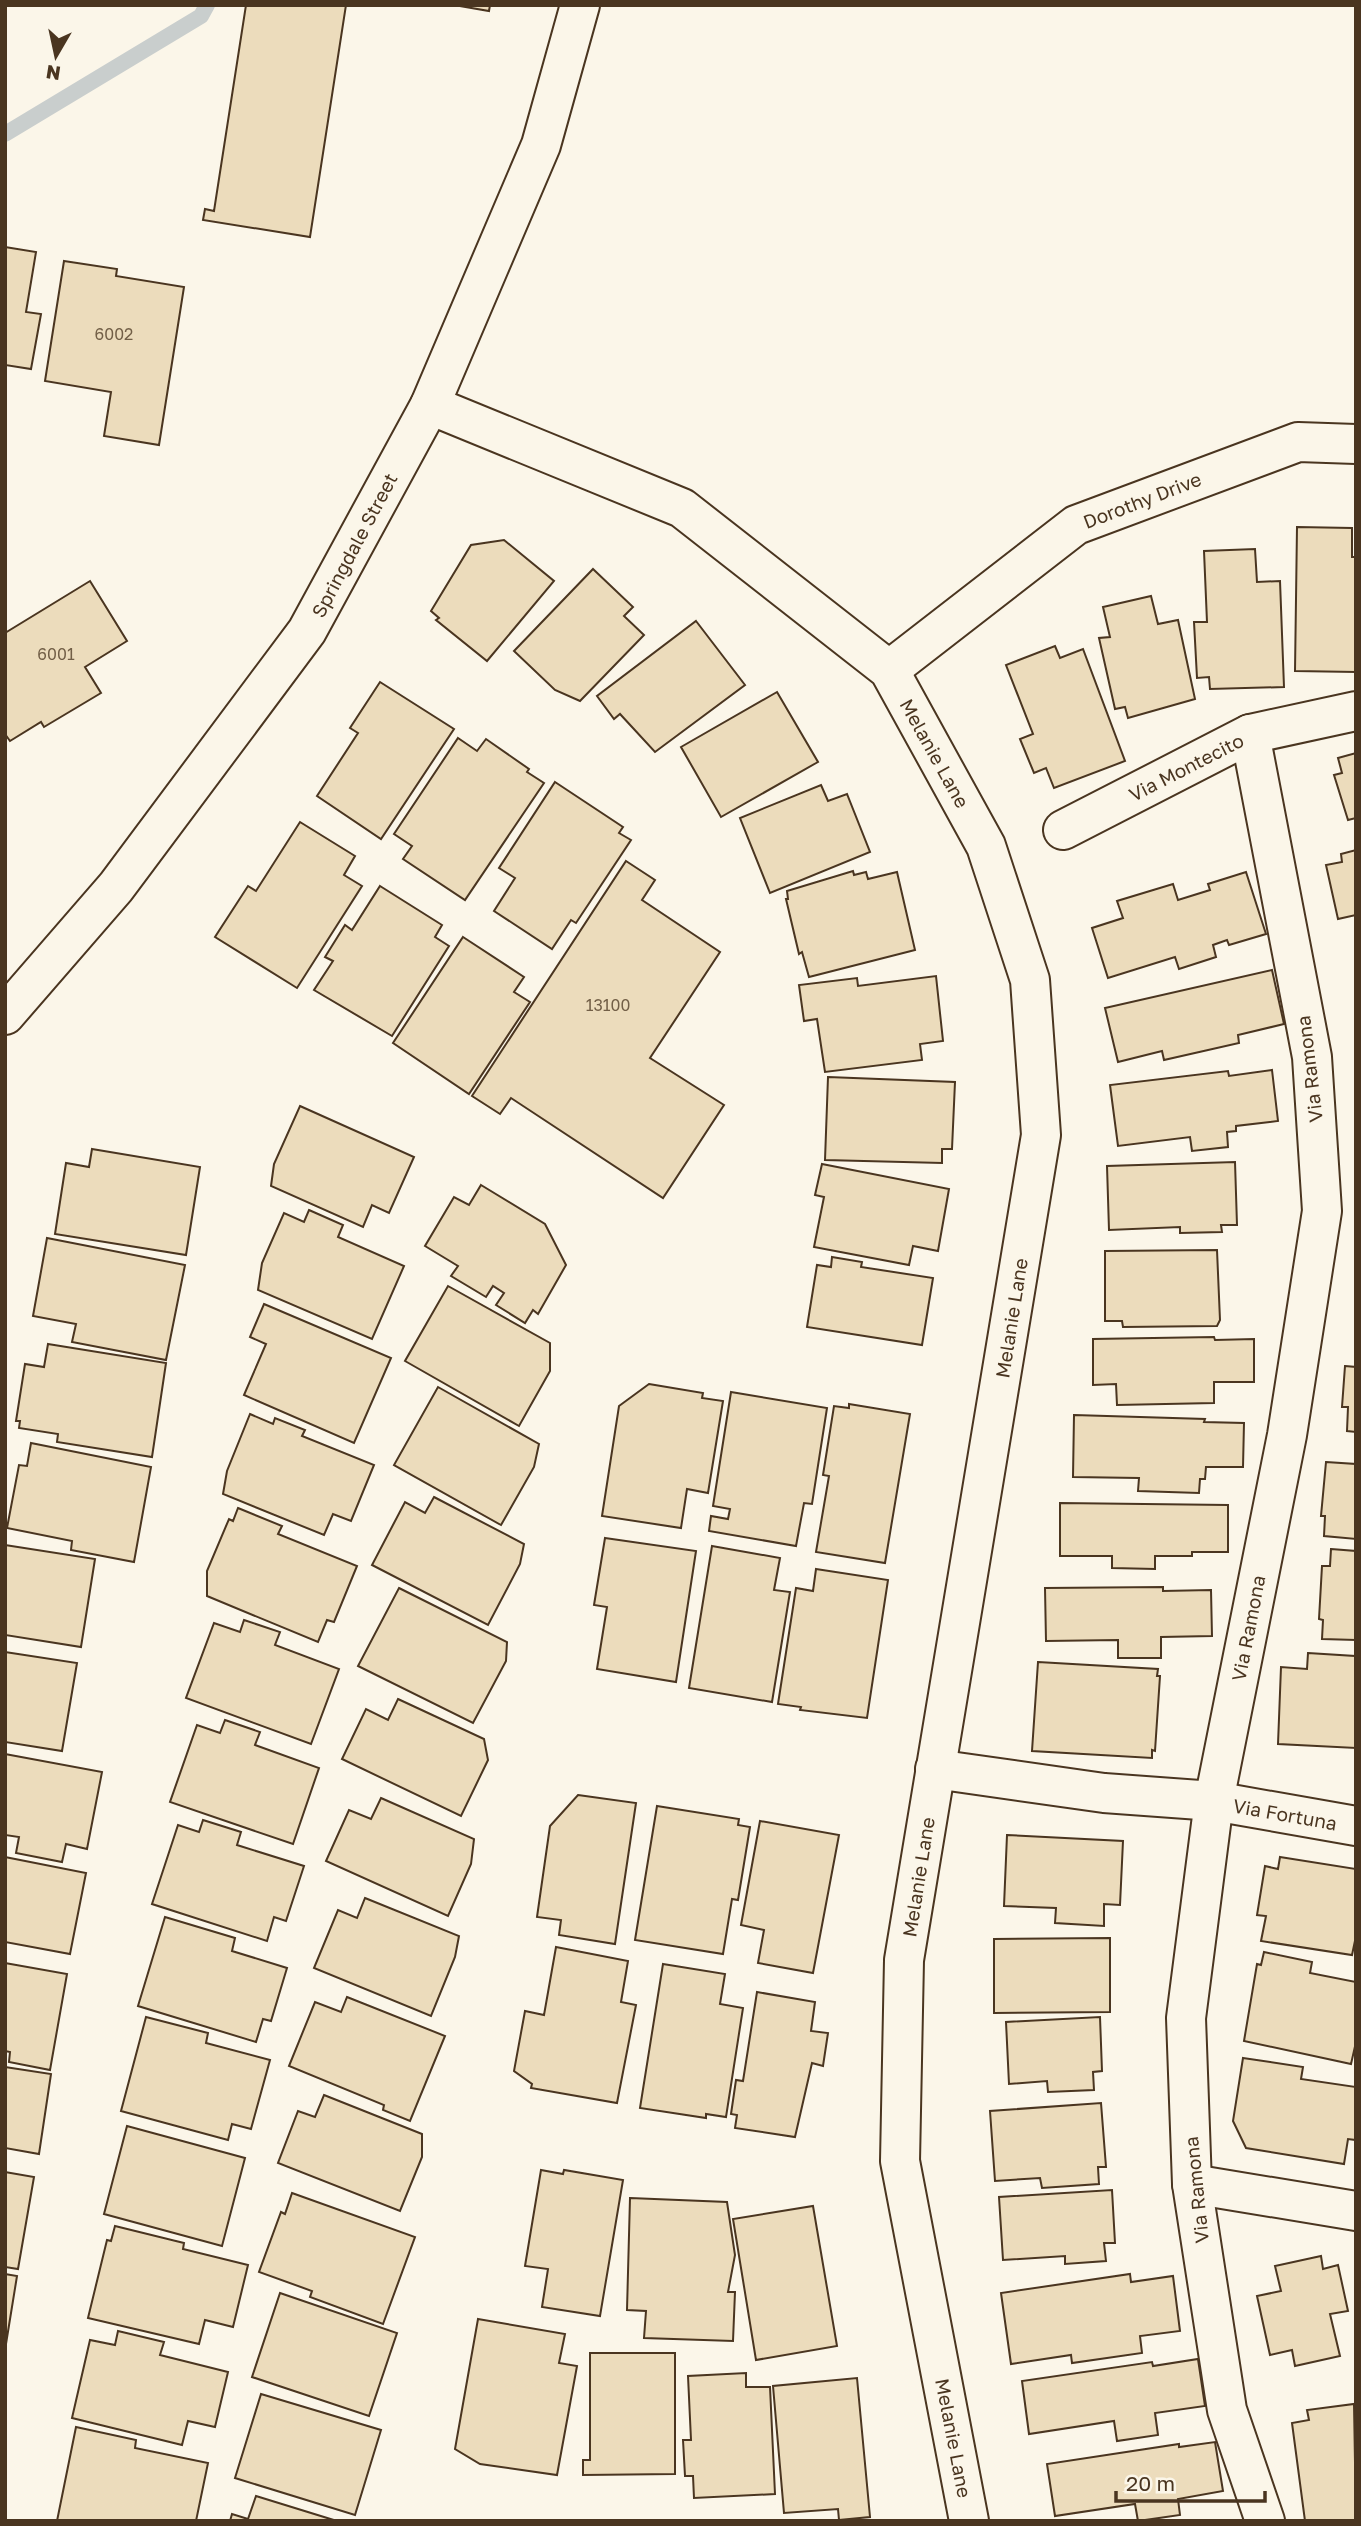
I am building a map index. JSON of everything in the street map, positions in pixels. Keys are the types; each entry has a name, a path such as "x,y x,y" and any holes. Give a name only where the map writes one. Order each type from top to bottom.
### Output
{"street":[{"name":"Springdale Street","path":"5,1015 116,887 307,631 430,405 541,145 580,5"},
{"name":"Melanie Lane","path":"430,405 682,508 888,670 990,858 1030,980 1041,1135 904,1960 900,2161 969,2521"},
{"name":"Dorothy Drive","path":"888,670 1076,525 1298,442 1356,444"},
{"name":"Via Montecito","path":"1063,830 1250,734 1356,711"},
{"name":"Via Ramona","path":"1250,734 1312,1058 1322,1211 1287,1435 1214,1801 1186,2018 1192,2184 1227,2410 1265,2521"},
{"name":"Via Fortuna","path":"936,1769 1104,1793 1214,1801 1356,1826"},
{"path":"1192,2184 1356,2211"}],"building":[{"path":"246,5 346,5 310,237 203,220 205,209 214,211"},
{"path":"454,5 490,5 489,11"},
{"path":"5,247 36,252 26,312 41,314 31,369 5,365"},
{"path":"64,261 117,269 116,276 184,287 159,445 104,436 111,392 45,381"},
{"path":"1297,527 1352,528 1352,557 1356,557 1356,672 1295,671"},
{"path":"504,540 554,581 487,661 436,620 439,618 431,611 471,545"},
{"path":"1255,549 1257,582 1280,581 1284,687 1210,689 1209,677 1197,678 1194,622 1207,622 1204,551"},
{"path":"593,569 633,607 624,616 644,635 580,701 555,690 514,651"},
{"path":"90,581 127,641 85,667 101,693 44,727 41,722 10,741 5,734 5,633"},
{"path":"1151,596 1158,624 1178,620 1195,699 1128,718 1125,707 1115,709 1099,638 1110,637 1103,607"},
{"path":"696,621 745,685 655,752 620,714 614,719 597,696"},
{"path":"1055,646 1060,658 1083,649 1125,761 1054,788 1046,768 1034,773 1020,739 1033,734 1006,665"},
{"path":"380,682 454,729 381,839 317,796 358,733 350,728"},
{"path":"777,692 818,762 721,817 681,747"},
{"path":"458,738 477,751 486,739 544,783 465,900 403,859 412,846 394,834"},
{"path":"1356,753 1356,818 1348,820 1334,775 1342,773 1338,758"},
{"path":"555,782 623,827 619,833 631,840 576,923 571,920 552,949 494,911 515,878 499,868"},
{"path":"821,785 828,801 847,794 870,852 770,893 740,818"},
{"path":"300,822 355,856 344,875 362,886 297,988 215,937 248,886 256,891"},
{"path":"1356,850 1356,915 1338,919 1326,865 1342,862 1341,854"},
{"path":"626,861 655,880 642,900 720,952 650,1058 724,1105 663,1198 511,1098 500,1114 472,1096"},
{"path":"853,871 854,875 866,872 868,879 897,872 915,950 809,977 802,952 799,954 786,899 787,891"},
{"path":"1246,872 1266,934 1229,945 1227,940 1213,945 1216,957 1179,969 1175,957 1108,978 1092,928 1123,918 1117,901 1173,884 1178,900 1210,890 1208,884"},
{"path":"380,886 442,925 435,937 449,946 392,1036 314,990 333,961 325,957 345,925 352,930"},
{"path":"463,937 524,977 514,992 530,1002 469,1094 393,1043"},
{"path":"1272,970 1284,1024 1238,1035 1239,1043 1164,1060 1162,1051 1118,1062 1105,1008"},
{"path":"936,976 943,1041 920,1044 922,1060 825,1072 817,1019 804,1021 799,985 857,978 858,986"},
{"path":"1272,1070 1278,1121 1236,1126 1236,1131 1227,1132 1228,1147 1192,1151 1190,1137 1118,1146 1110,1085 1228,1071 1229,1076"},
{"path":"828,1077 955,1082 952,1149 942,1149 942,1163 825,1160"},
{"path":"300,1106 414,1157 389,1213 372,1205 363,1227 271,1186 274,1164"},
{"path":"92,1149 200,1167 186,1255 55,1234 66,1163 89,1167"},
{"path":"1235,1162 1237,1225 1221,1225 1222,1232 1180,1233 1180,1227 1109,1230 1107,1166"},
{"path":"822,1164 949,1189 938,1251 913,1246 909,1265 814,1247 824,1197 815,1195"},
{"path":"481,1185 545,1224 566,1265 538,1314 533,1310 525,1323 496,1305 504,1293 493,1286 486,1297 451,1276 458,1266 425,1246 454,1197 469,1205"},
{"path":"309,1210 343,1225 338,1237 404,1266 372,1339 258,1290 262,1263 284,1213 304,1222"},
{"path":"47,1238 185,1265 166,1360 72,1342 76,1324 33,1316"},
{"path":"1217,1250 1220,1320 1217,1326 1123,1327 1122,1321 1105,1321 1105,1251"},
{"path":"832,1257 862,1262 861,1267 933,1278 922,1345 807,1327 817,1265 831,1267"},
{"path":"448,1286 550,1343 550,1371 519,1426 405,1361"},
{"path":"264,1304 391,1358 354,1443 244,1395 266,1344 250,1337"},
{"path":"1214,1337 1215,1340 1254,1339 1254,1382 1214,1382 1214,1403 1117,1405 1116,1384 1093,1385 1093,1339"},
{"path":"48,1344 166,1363 152,1457 57,1442 58,1434 19,1428 20,1421 16,1421 25,1364 44,1367"},
{"path":"1345,1366 1356,1367 1356,1432 1347,1431 1348,1407 1342,1407"},
{"path":"649,1384 703,1393 702,1398 723,1401 708,1493 687,1489 681,1528 602,1516 619,1406"},
{"path":"438,1387 539,1444 534,1467 501,1525 394,1465"},
{"path":"731,1392 827,1408 812,1504 804,1503 796,1546 709,1531 711,1516 728,1519 730,1509 713,1506"},
{"path":"849,1404 910,1414 885,1563 816,1552 829,1476 823,1475 834,1406 849,1408"},
{"path":"250,1414 273,1424 275,1418 305,1430 302,1436 374,1465 351,1521 333,1514 324,1535 223,1494 227,1471"},
{"path":"1074,1415 1205,1419 1204,1422 1244,1423 1243,1467 1206,1467 1205,1479 1200,1479 1199,1493 1138,1491 1139,1478 1073,1477"},
{"path":"31,1443 151,1467 134,1562 71,1550 72,1541 7,1528 19,1465 27,1466"},
{"path":"1326,1462 1356,1464 1356,1539 1324,1536 1325,1516 1321,1516"},
{"path":"434,1497 524,1544 520,1564 488,1625 372,1565 405,1502 425,1513"},
{"path":"1060,1503 1228,1505 1228,1552 1155,1556 1155,1569 1112,1568 1112,1556 1060,1556"},
{"path":"238,1508 282,1526 278,1534 357,1566 334,1622 327,1620 318,1642 207,1596 207,1571 229,1519 233,1521"},
{"path":"605,1538 696,1551 676,1682 597,1669 607,1607 594,1605"},
{"path":"5,1545 95,1559 81,1647 5,1635"},
{"path":"712,1546 780,1558 774,1590 790,1592 772,1702 689,1688"},
{"path":"1331,1549 1356,1551 1356,1640 1322,1639 1323,1620 1319,1619 1322,1566 1330,1566"},
{"path":"816,1569 888,1580 867,1718 800,1710 801,1707 778,1704 796,1588 813,1591"},
{"path":"1163,1587 1163,1591 1211,1590 1212,1636 1161,1637 1161,1658 1118,1658 1118,1640 1046,1641 1045,1588"},
{"path":"399,1588 507,1642 506,1661 473,1723 358,1666"},
{"path":"244,1620 280,1632 275,1645 339,1669 311,1744 186,1698 214,1623 240,1632"},
{"path":"5,1652 77,1663 62,1751 5,1742"},
{"path":"1308,1653 1355,1656 1356,1748 1278,1744 1281,1667 1307,1669"},
{"path":"1038,1662 1158,1669 1157,1676 1160,1676 1155,1751 1152,1750 1152,1758 1032,1751"},
{"path":"398,1699 484,1739 488,1760 461,1816 342,1759 366,1709 388,1720"},
{"path":"225,1720 260,1732 255,1745 319,1768 293,1844 170,1802 197,1725 220,1733"},
{"path":"5,1754 102,1772 87,1849 66,1844 62,1862 16,1853 19,1837 5,1835"},
{"path":"578,1795 636,1803 615,1944 559,1935 561,1920 537,1917 550,1826"},
{"path":"381,1798 474,1839 471,1864 448,1916 326,1861 349,1810 371,1819"},
{"path":"657,1806 739,1819 738,1825 750,1827 738,1900 732,1899 723,1954 635,1940"},
{"path":"203,1820 241,1832 237,1845 304,1866 286,1921 274,1917 267,1941 152,1904 178,1825 199,1832"},
{"path":"760,1821 839,1835 813,1973 758,1963 764,1930 741,1925"},
{"path":"1007,1835 1123,1841 1120,1905 1104,1904 1104,1926 1055,1923 1056,1908 1004,1906"},
{"path":"5,1857 86,1873 70,1954 5,1942"},
{"path":"1280,1857 1356,1869 1356,1936 1352,1955 1261,1941 1266,1916 1257,1915 1265,1866 1278,1869"},
{"path":"365,1898 459,1936 455,1957 431,2016 314,1968 338,1910 357,1918"},
{"path":"165,1917 235,1938 232,1951 287,1968 271,2021 263,2019 256,2042 138,2006"},
{"path":"1110,1938 1110,2012 994,2013 994,1939"},
{"path":"556,1947 628,1961 621,2002 636,2005 617,2103 531,2088 532,2084 514,2071 525,2011 544,2015"},
{"path":"1264,1952 1312,1962 1310,1973 1356,1982 1356,2042 1351,2064 1244,2041 1257,1964 1261,1965"},
{"path":"5,1963 67,1974 50,2070 9,2062 10,2052 5,2051"},
{"path":"663,1964 725,1974 720,2004 743,2008 726,2117 706,2114 706,2118 640,2108"},
{"path":"757,1992 815,2002 811,2031 828,2033 823,2066 812,2063 795,2137 735,2128 737,2115 731,2114 736,2080 743,2081"},
{"path":"347,1997 445,2036 410,2121 383,2110 384,2105 289,2066 315,2002 341,2012"},
{"path":"146,2017 208,2033 206,2043 270,2060 251,2129 232,2124 228,2140 121,2111"},
{"path":"1100,2017 1102,2071 1093,2072 1094,2090 1048,2092 1047,2081 1009,2084 1006,2022"},
{"path":"1243,2058 1303,2067 1301,2079 1356,2087 1356,2140 1348,2139 1344,2164 1246,2148 1233,2121"},
{"path":"5,2067 51,2074 39,2154 5,2148"},
{"path":"324,2095 422,2134 422,2157 400,2211 278,2163 298,2111 315,2117"},
{"path":"1101,2103 1106,2167 1098,2167 1099,2184 1042,2188 1040,2178 995,2181 990,2111"},
{"path":"127,2126 245,2158 222,2246 104,2214"},
{"path":"541,2170 563,2174 564,2170 623,2180 600,2316 542,2307 548,2269 525,2266"},
{"path":"5,2172 34,2177 18,2269 5,2267"},
{"path":"1112,2190 1115,2243 1104,2243 1106,2261 1065,2264 1065,2256 1003,2260 999,2197"},
{"path":"292,2193 415,2237 383,2324 310,2297 312,2291 259,2272 281,2212 285,2214"},
{"path":"630,2198 727,2202 735,2255 728,2292 735,2292 733,2341 644,2338 646,2311 627,2310"},
{"path":"813,2206 837,2346 756,2360 733,2219"},
{"path":"115,2226 184,2243 183,2249 248,2265 233,2327 205,2320 199,2344 88,2318 107,2240 111,2241"},
{"path":"1321,2256 1323,2269 1338,2265 1348,2311 1330,2314 1340,2356 1295,2366 1292,2350 1270,2355 1257,2296 1281,2291 1275,2266"},
{"path":"5,2274 17,2276 5,2350"},
{"path":"1130,2274 1131,2282 1173,2276 1180,2331 1140,2336 1142,2353 1072,2363 1071,2355 1011,2364 1001,2293"},
{"path":"280,2293 397,2333 369,2416 252,2377"},
{"path":"478,2319 565,2334 559,2363 577,2366 557,2475 480,2464 455,2449"},
{"path":"118,2331 164,2342 160,2355 228,2372 215,2427 188,2421 182,2445 72,2418 90,2340 115,2345"},
{"path":"590,2353 675,2353 675,2474 583,2475 583,2460 590,2460"},
{"path":"1198,2359 1205,2406 1155,2413 1158,2435 1117,2441 1114,2421 1029,2434 1022,2381 1152,2362 1153,2366"},
{"path":"746,2373 746,2387 770,2387 775,2494 694,2498 693,2476 685,2476 683,2440 691,2440 688,2376"},
{"path":"857,2378 870,2517 839,2520 838,2509 784,2513 773,2386"},
{"path":"261,2394 381,2430 355,2515 235,2478"},
{"path":"1354,2404 1356,2521 1305,2521 1292,2423 1309,2420 1307,2410"},
{"path":"76,2427 136,2440 135,2448 208,2463 196,2521 57,2521"},
{"path":"1215,2442 1223,2491 1178,2499 1180,2515 1138,2521 1135,2504 1055,2516 1047,2464 1179,2444 1179,2447"},
{"path":"256,2496 337,2521 230,2521 232,2514 248,2519"}],"waterway":[{"path":"5,134 201,16 207,5"}]}
